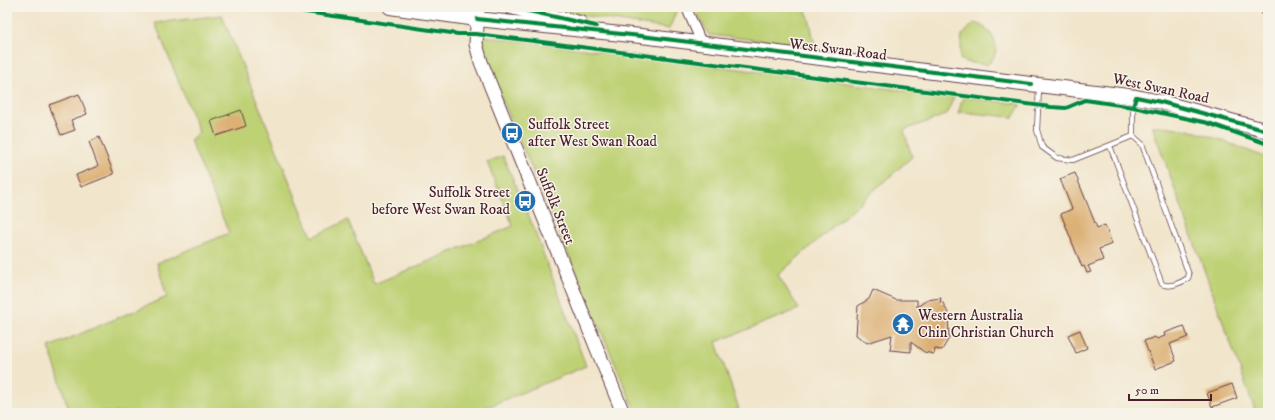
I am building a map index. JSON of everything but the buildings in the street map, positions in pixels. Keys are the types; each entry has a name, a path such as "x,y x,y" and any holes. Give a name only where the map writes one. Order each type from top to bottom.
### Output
{"main road":[{"name":"West Swan Road","path":"390,7 478,13 702,44 1133,97 1161,102 1268,131"},
{"name":"West Swan Road","path":"511,7 641,36"}],"street":[{"path":"686,7 702,44"},
{"path":"1265,7 1268,15"},
{"name":"Suffolk Street","path":"478,13 476,44 483,68 624,413"}],"lane":[{"path":"1040,85 1037,130 1042,147 1057,158 1073,160 1134,136"},
{"path":"1110,146 1162,284 1170,286 1184,281 1189,275 1142,144 1134,136 1133,97"}],"green space":[{"path":"531,7 675,7 676,12 669,29"},
{"path":"694,7 804,7 809,18 815,46 709,35"},
{"path":"222,15 312,237 348,220 374,284 513,226 487,162 503,156 530,219 586,366 473,413 70,413 49,347 167,297 157,263 229,233 190,140 199,132 155,23"},
{"path":"974,23 987,29 994,40 996,47 995,53 987,65 965,62 960,59 962,35"},
{"path":"484,36 954,97 946,115 904,130 912,157 778,275 799,309 716,342 739,409 727,413 636,413 492,75 493,68 485,57 483,49 482,44"},
{"path":"963,97 1021,104 1012,119 1011,117 961,112 958,114"},
{"path":"1152,126 1197,132 1268,158 1268,413 1256,413"}],"cycle path":[{"path":"271,7 458,34 476,34 534,41 1051,107 1066,108 1085,100 1133,107 1208,123 1268,144"},
{"path":"511,7 596,26"},
{"path":"477,19 641,36 1031,84"},
{"path":"1133,107 1136,97 1161,102 1268,131"}],"place":[{"name":"Suffolk Street after West Swan Road","path":"512,133"},
{"name":"Suffolk Street before West Swan Road","path":"525,201"},
{"name":"Western Australia Chin Christian Church","path":"903,324"}]}
